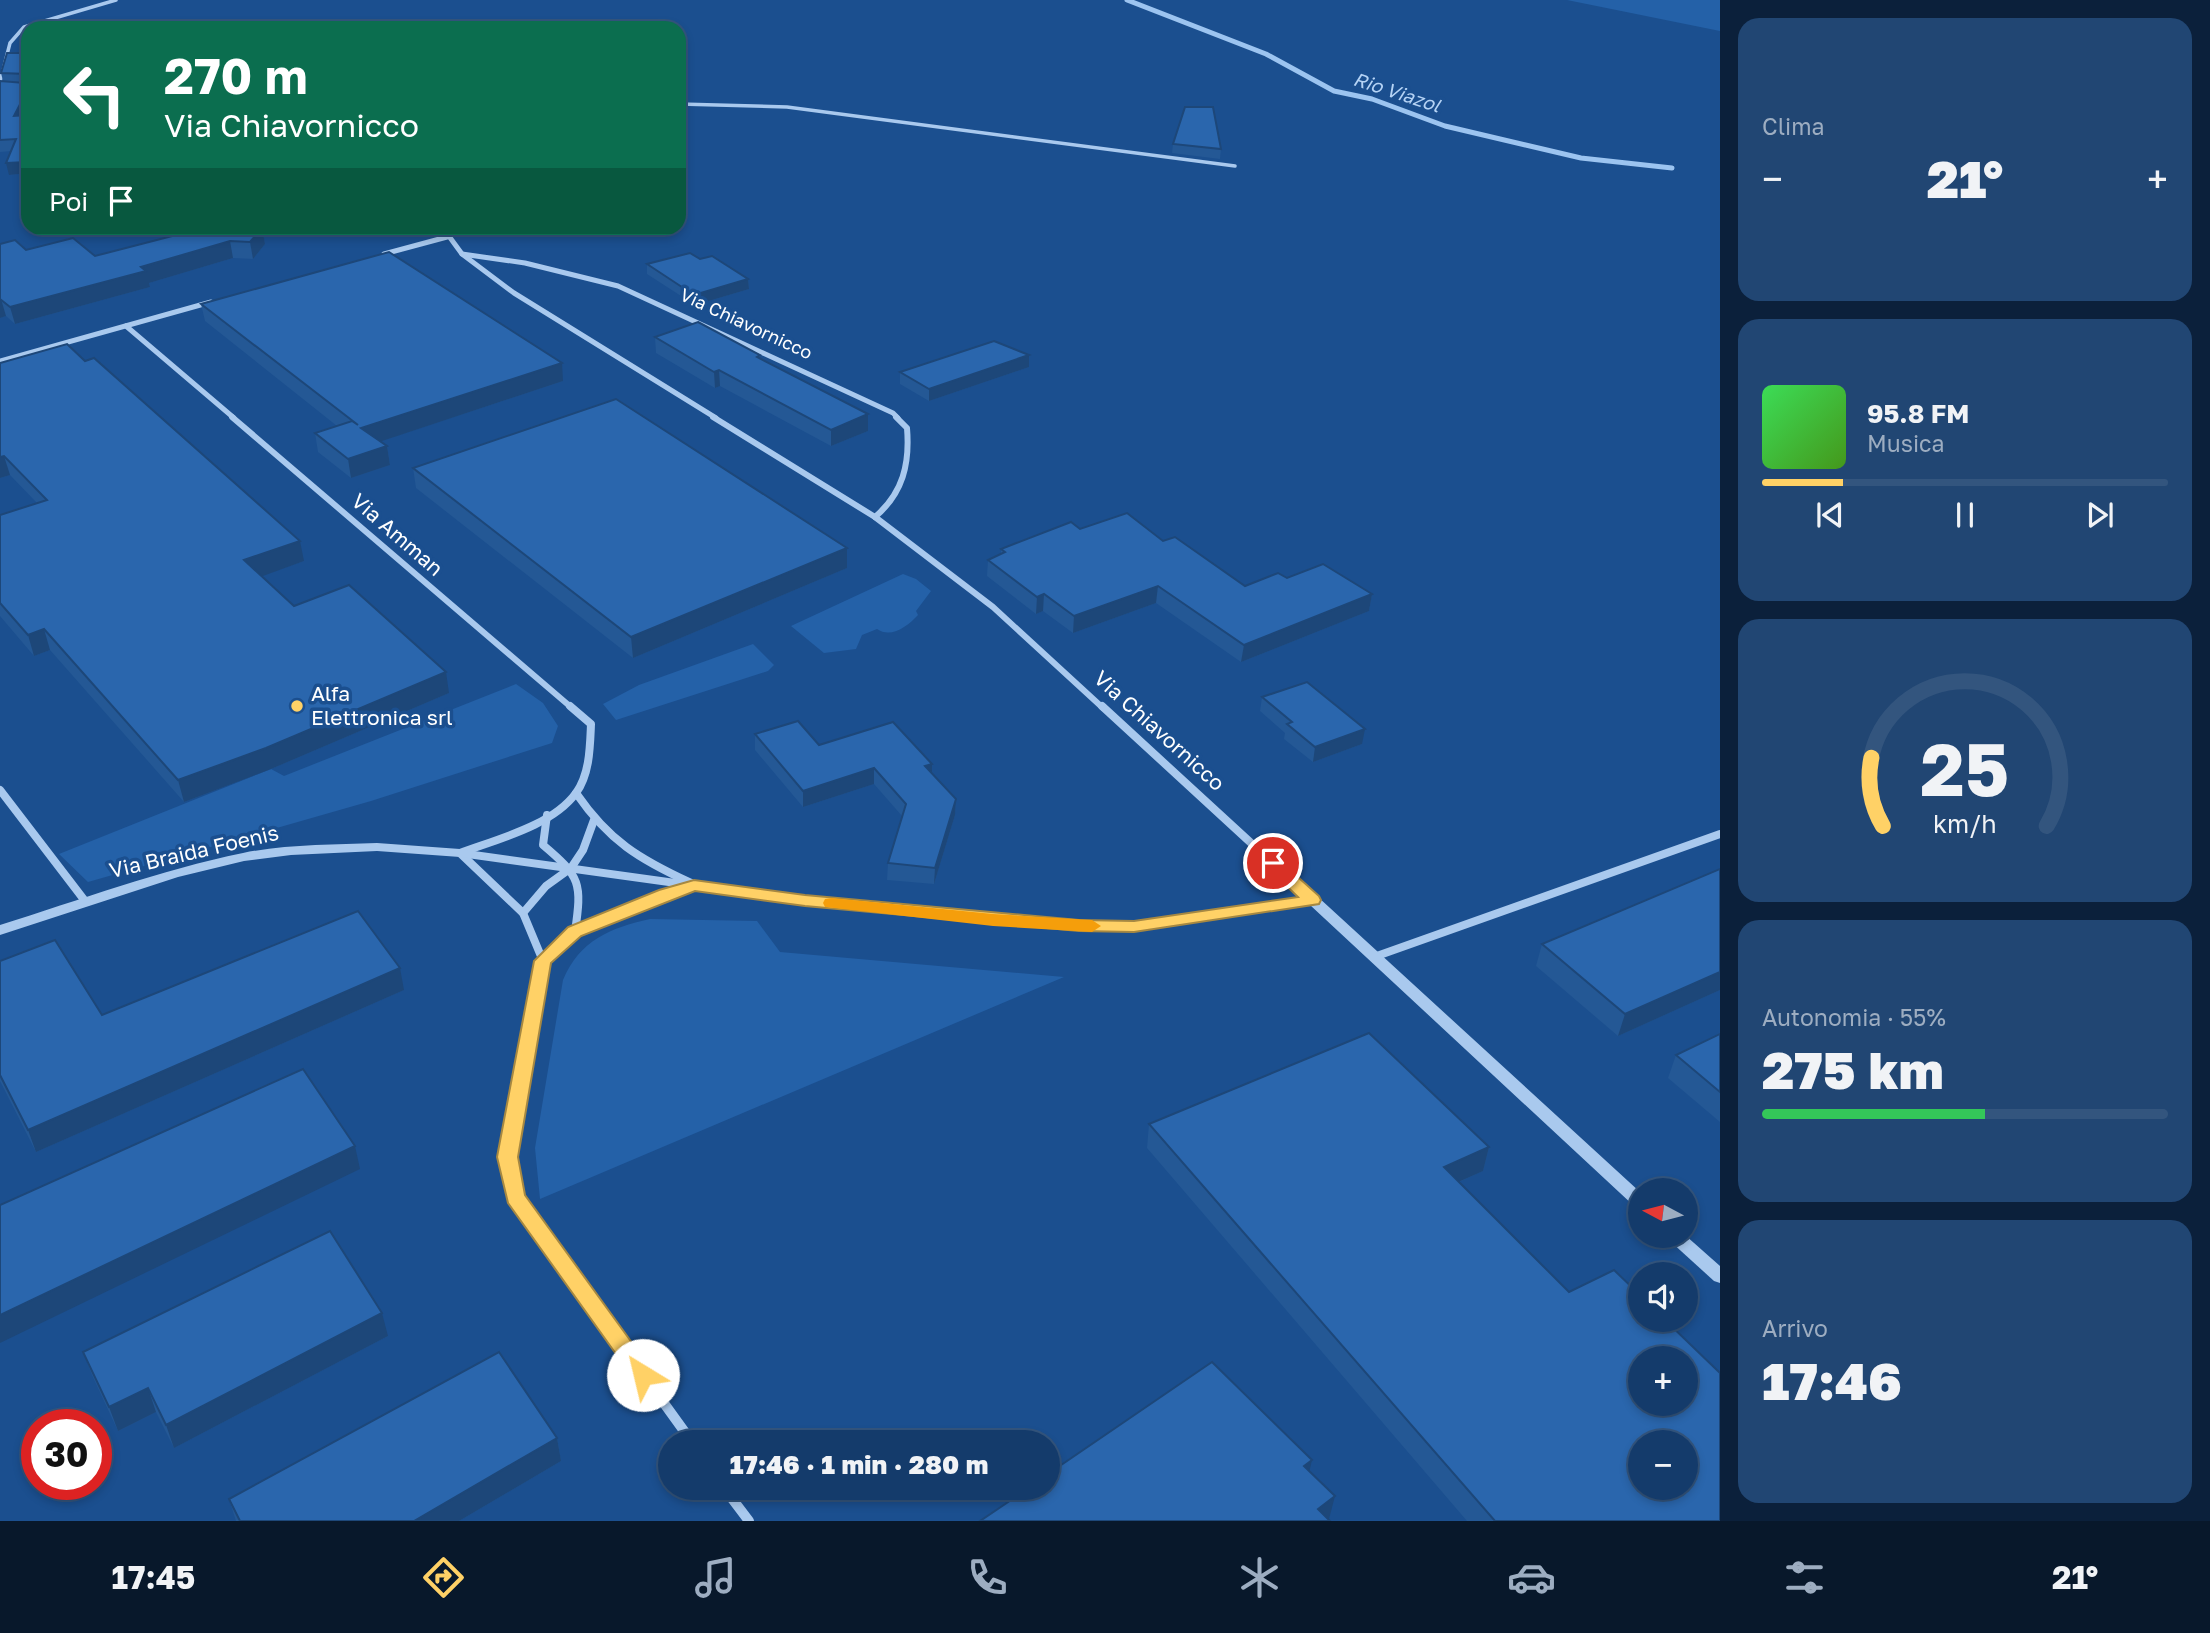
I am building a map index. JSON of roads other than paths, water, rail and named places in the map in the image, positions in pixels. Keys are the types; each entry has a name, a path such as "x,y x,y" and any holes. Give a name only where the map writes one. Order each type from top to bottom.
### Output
{"street":[{"path":"44,21 116,0"},
{"path":"0,82 10,43 21,30"},
{"path":"686,104 739,103 787,107 1235,166"},
{"path":"380,255 447,237"},
{"name":"Via Chiavornicco","path":"447,237 461,254 514,293 876,517 993,607 1628,1191"},
{"name":"Via Chiavornicco","path":"461,254 525,263 618,286 892,413 907,428 907,463 902,487 892,505 876,517"},
{"path":"0,361 220,300"},
{"name":"Via Amman","path":"126,326 591,724 589,752 576,793"},
{"path":"0,790 85,901"},
{"path":"683,1430 515,1197 508,1157 543,961 523,913 460,853 517,831 547,815 576,793 594,820 629,853 694,885"},
{"path":"547,815 543,845 570,868 580,895 575,932"},
{"path":"523,913 546,886 570,868 583,850 594,820"},
{"path":"1374,957 1720,835"},
{"name":"Via Braida Foenis","path":"0,930 175,874 244,857 291,851 377,847 460,853 570,868"},
{"path":"570,868 805,901 1079,926 1134,926 1313,900"},
{"path":"543,961 575,932 665,894 694,885"},
{"path":"1689,1248 1720,1276"},
{"path":"733,1500 749,1521"}],"waterway":[{"name":"Rio Viazol","path":"1127,0 1266,54 1334,91 1372,99 1445,126 1581,158 1672,168"}],"place":[{"name":"Alfa Elettronica srl","path":"297,706"}]}
